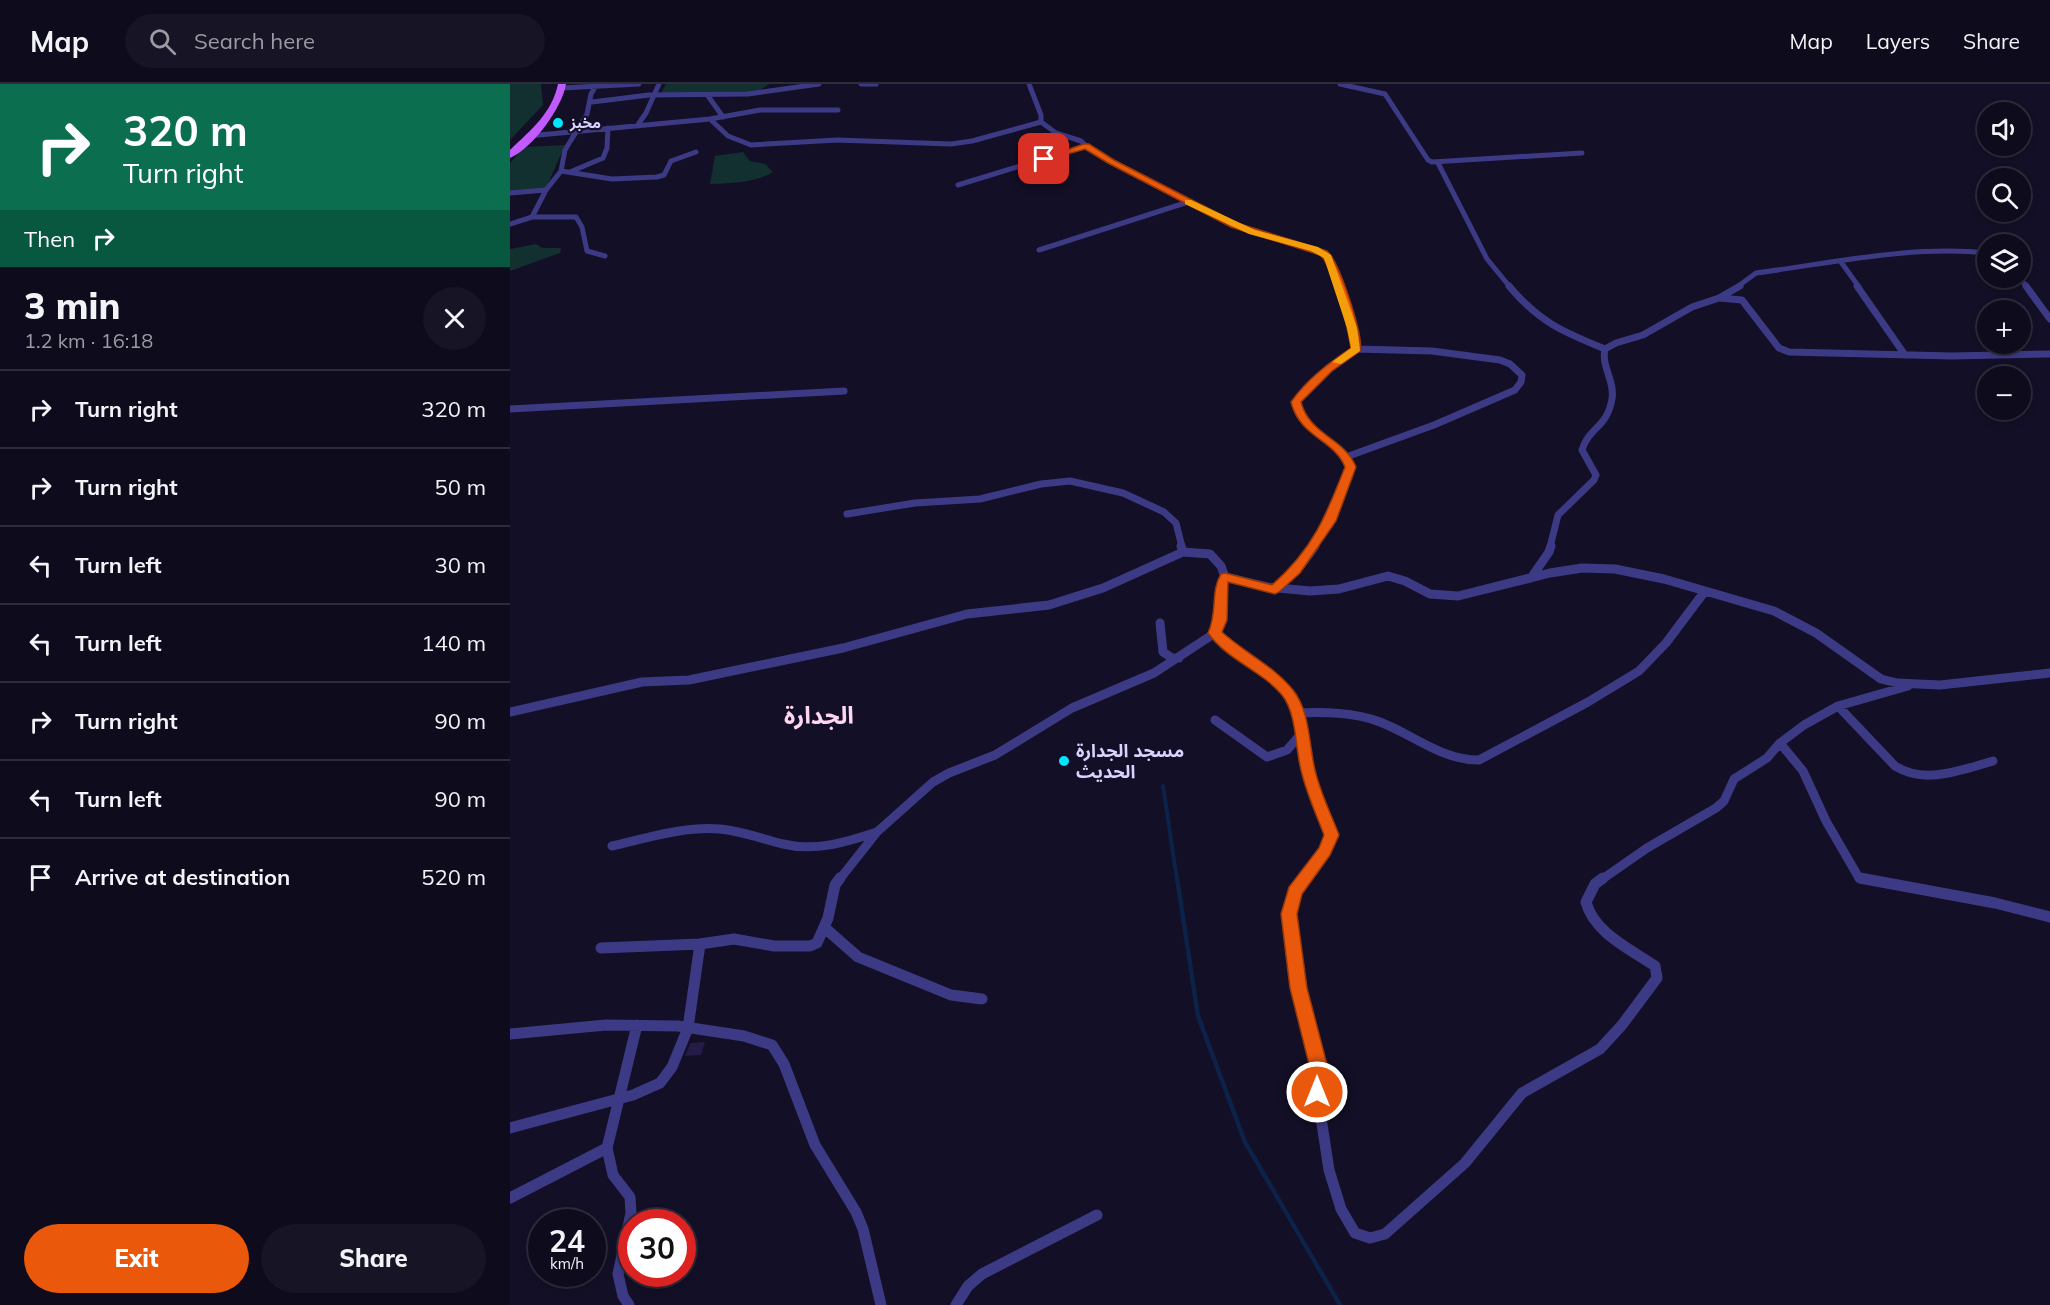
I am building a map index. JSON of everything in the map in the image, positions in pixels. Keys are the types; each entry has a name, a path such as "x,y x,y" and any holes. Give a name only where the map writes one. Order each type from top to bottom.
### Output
{"main road":[{"path":"510,155 553,110 560,98 562,86"}],"street":[{"path":"562,86 639,84"},
{"path":"637,126 650,106 652,96 659,84"},
{"path":"775,91 778,84"},
{"path":"592,102 652,96 708,96 775,91 819,84"},
{"path":"861,84 876,84"},
{"path":"1029,84 1041,115 1041,122"},
{"path":"1340,84 1385,94 1428,160 1438,163 1582,153"},
{"path":"532,217 546,190 561,171 560,163 576,130 589,112 592,102 591,94 595,86"},
{"path":"786,90 794,110"},
{"path":"708,96 723,117"},
{"path":"528,136 710,119 754,111 838,110"},
{"path":"710,119 720,130 738,142 765,145 837,140 951,144 972,141 1041,122"},
{"path":"1041,122 1056,133 1078,139 1092,151 1188,202 1252,232 1323,253 1328,257 1333,270 1352,328 1356,349"},
{"path":"570,172 603,158 607,148 608,128"},
{"path":"958,185 1086,146"},
{"path":"561,171 612,179 657,177 664,175 674,159 696,153"},
{"path":"1438,163 1487,259 1524,304 1555,327 1605,349"},
{"path":"510,193 546,190"},
{"path":"1039,250 1188,202"},
{"path":"510,224 532,217 576,218 582,227 587,251 605,256"},
{"path":"1605,349 1616,343 1643,335 1692,307 1719,298 1740,286 1756,273 1905,253 1948,250 1977,253"},
{"path":"1841,262 1905,354"},
{"path":"2027,288 2050,319"},
{"path":"1719,298 1742,300 1779,348 1789,352 1952,356 2050,354"},
{"path":"1275,589 1296,571 1330,521 1350,467 1346,457 1306,424 1296,402 1328,368 1356,349 1432,351 1500,360 1510,364 1522,375 1521,382 1515,390 1434,425 1346,457"},
{"path":"1533,575 1549,552 1558,516 1566,505 1594,480 1596,475 1582,450 1586,438 1602,424 1608,413 1613,383 1603,362 1605,349"},
{"path":"510,409 844,391"},
{"path":"847,514 915,503 980,499 1041,484 1070,481 1123,493 1164,512 1176,523 1183,552"},
{"path":"510,712 642,682 689,680 843,648 959,615 1049,604 1103,588 1155,562 1183,552 1205,552 1214,556 1221,566 1225,577 1221,584 1221,620 1215,633 1154,673 1072,708 995,755 949,773 933,782 878,832 836,885 825,928 817,943 810,946 774,946 734,939 700,944 602,948"},
{"path":"1225,577 1291,592 1337,589 1389,576 1439,596 1458,596 1533,575 1582,568 1610,568 1638,572 1767,609 1794,620 1881,679 1908,686"},
{"path":"1297,713 1348,712 1399,730 1454,757 1479,760 1588,702 1640,671 1666,643 1705,591"},
{"path":"1160,623 1163,652 1172,658 1179,658"},
{"path":"1215,633 1236,652 1284,686 1297,713 1308,772 1331,837 1325,851 1294,892 1289,914 1295,970 1320,1072 1318,1098 1328,1165 1337,1200 1351,1230 1360,1236 1374,1238 1385,1234 1465,1163 1522,1094 1599,1049 1622,1025 1657,978 1655,966 1598,926 1587,908 1590,891 1594,884 1647,848 1716,808 1724,801 1734,779 1767,758 1780,743 1804,725 1838,706 1908,686 2050,673"},
{"path":"1881,679 1884,692"},
{"path":"1838,706 1895,766 1906,774 1920,777 1993,761"},
{"path":"1215,720 1267,757 1281,755 1291,748 1301,734"},
{"path":"1780,743 1803,771 1826,821 1859,879 1984,901 2050,917"},
{"path":"612,846 652,836 707,828 744,832 802,847 834,845 878,832"},
{"path":"825,928 858,957 951,995 982,999"},
{"path":"510,1128 618,1100 660,1083 672,1067 688,1028 700,944"},
{"path":"629,1305 623,1296 618,1274 631,1212 630,1197 613,1175 607,1148 637,1025"},
{"path":"510,1034 558,1027 637,1025 688,1028 754,1039 772,1045 778,1052 810,1134 863,1230 882,1305"},
{"path":"510,1198 607,1148"},
{"path":"956,1305 968,1286 982,1275 1097,1215"}],"green space":[{"path":"510,84 541,84 543,105 510,140"},
{"path":"666,84 769,84 757,92 660,95"},
{"path":"565,145 546,188 510,193 510,163 524,147"},
{"path":"743,152 750,161 765,164 773,172 751,180 710,184 715,156"},
{"path":"536,244 542,248 561,248 560,253 510,271 510,249"}],"building":[{"path":"705,1042 701,1055 685,1056 690,1043"}],"waterway":[{"path":"1163,786 1177,880"},
{"path":"1177,878 1198,1016 1245,1142 1340,1305"}],"slow traffic":[{"path":"1188,202 1234,225 1271,238 1314,249 1328,257 1352,328 1356,349 1337,362"}],"place":[{"name":"مخبز","path":"558,123"},
{"name":"مسجد الجدارة الحديث","path":"1064,761"}],"district":[{"name":"الجدارة","path":"819,716"}],"route":[{"path":"1044,159 1086,146 1111,162 1234,225 1323,253 1328,257 1352,328 1356,349 1328,368 1296,402 1306,424 1346,457 1350,467 1346,483 1330,521 1296,571 1275,589 1225,577 1221,584 1221,620 1215,633 1236,652 1270,674 1284,686 1290,695 1297,713 1308,772 1331,835 1325,851 1294,892 1289,909 1298,988 1320,1072 1317,1092"}]}
